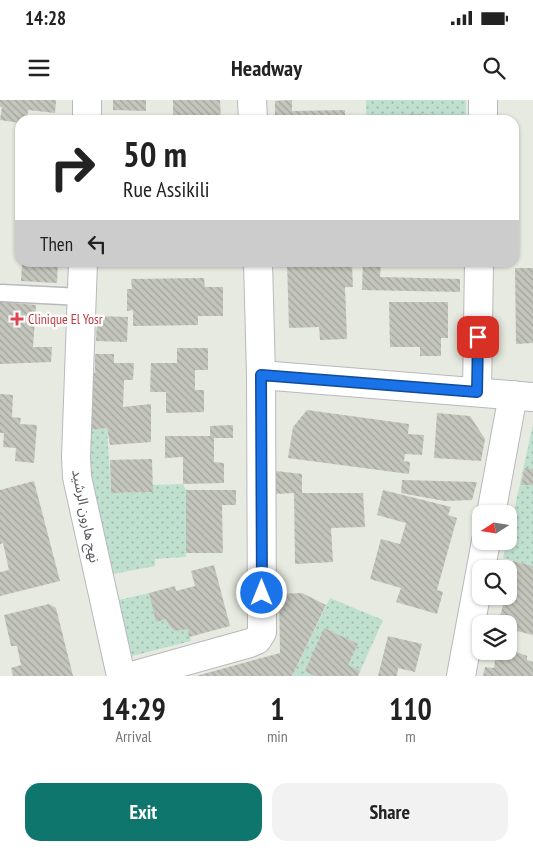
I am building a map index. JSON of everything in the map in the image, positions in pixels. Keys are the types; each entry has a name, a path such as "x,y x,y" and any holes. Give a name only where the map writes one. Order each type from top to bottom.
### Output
{"street":[{"path":"86,115 87,100"},
{"path":"252,100 253,115"},
{"path":"483,100 483,115"},
{"name":"نهج هارون الرشيد","path":"83,267 76,457 77,477 121,676"},
{"path":"132,676 250,643 257,640 262,632 261,375 258,267"},
{"path":"477,392 480,267"},
{"path":"261,375 523,396 493,505"},
{"path":"461,676 484,550"}],"lane":[{"path":"2,293 82,297"}],"green space":[{"path":"366,100 466,100 466,115 366,115"},
{"path":"533,424 533,566 517,562 517,560 503,558 505,550 518,550 518,505 515,505"},
{"path":"107,428 111,493 153,492 152,485 183,484 186,490 186,557 155,559 155,566 113,574 88,473 90,430"},
{"path":"149,593 156,621 166,619 174,631 188,629 191,641 132,656 119,600"},
{"path":"330,598 383,620 358,676 292,676"}],"building":[{"path":"0,100 56,100 55,113 28,110 28,115 15,115 15,122 0,120 2,107 0,107"},
{"path":"113,100 146,100 146,111 113,110"},
{"path":"173,100 220,100 221,115 173,115"},
{"path":"292,100 292,111 345,110 345,115 275,115 275,101"},
{"path":"409,114 445,115 409,115"},
{"path":"22,267 58,267 57,283 21,281"},
{"path":"287,267 352,267 353,287 345,287 347,339 320,340 319,327 289,328"},
{"path":"363,267 381,267 380,277 460,279 460,292 362,290"},
{"path":"515,268 533,268 533,343 516,344"},
{"path":"204,278 205,287 223,287 223,316 198,316 198,325 133,326 133,310 127,311 127,289 132,289 131,279"},
{"name":"Clinique El Yosr","path":"0,284 3,302 36,305 33,347 52,347 51,362 0,364"},
{"path":"389,302 448,302 448,338 441,338 441,356 420,356 420,347 390,347"},
{"path":"97,316 128,317 127,342 96,341"},
{"path":"177,348 208,348 208,370 195,370 195,390 204,390 204,412 166,413 166,392 150,392 151,363 177,363"},
{"path":"95,354 114,354 114,363 134,363 133,380 124,380 123,407 151,404 151,442 110,445 107,428 90,430 91,373 95,373"},
{"path":"0,394 13,395 12,417 21,418 20,424 37,425 34,463 15,461 16,448 3,447 4,433 0,433"},
{"path":"307,410 409,424 408,434 424,435 422,455 405,454 404,461 410,462 409,474 288,458 293,427"},
{"path":"437,413 470,416 485,439 481,461 434,458"},
{"path":"233,425 233,438 214,438 214,462 224,463 224,483 183,484 183,457 165,458 165,436 210,436 210,426"},
{"path":"152,459 153,492 111,493 110,460"},
{"path":"525,468 533,469 533,485 521,485"},
{"path":"276,471 302,474 302,493 363,493 365,527 331,528 333,562 295,564 294,493 276,494"},
{"path":"402,480 477,482 472,500 444,501 401,493"},
{"path":"34,481 60,581 0,596 0,572 9,570 3,543 0,544 0,490"},
{"path":"186,490 236,490 236,505 222,505 223,553 186,553"},
{"path":"383,490 451,507 448,515 457,518 437,590 443,592 437,614 396,602 401,588 370,579 381,539 400,544 406,523 377,515"},
{"path":"517,562 533,566 533,635 517,631 517,615 500,615 503,605 517,605"},
{"path":"214,565 230,626 189,637 188,629 174,631 166,619 156,622 149,593 175,586 176,591 195,586 191,571"},
{"path":"302,593 326,605 292,676 196,676 280,653 279,594"},
{"path":"49,604 56,608 73,676 13,676 11,668 21,665 17,646 11,646 4,615"},
{"path":"324,628 358,644 348,665 360,671 358,676 315,676 305,671"},
{"path":"388,636 422,644 415,672 398,668 397,676 378,676"},
{"path":"517,652 527,656 527,660 533,662 533,676 483,676 485,667 494,668 495,660 517,660"}],"place":[{"name":"Clinique El Yosr","path":"17,319"}],"route":[{"path":"262,593 261,375 477,392 478,337"}]}
